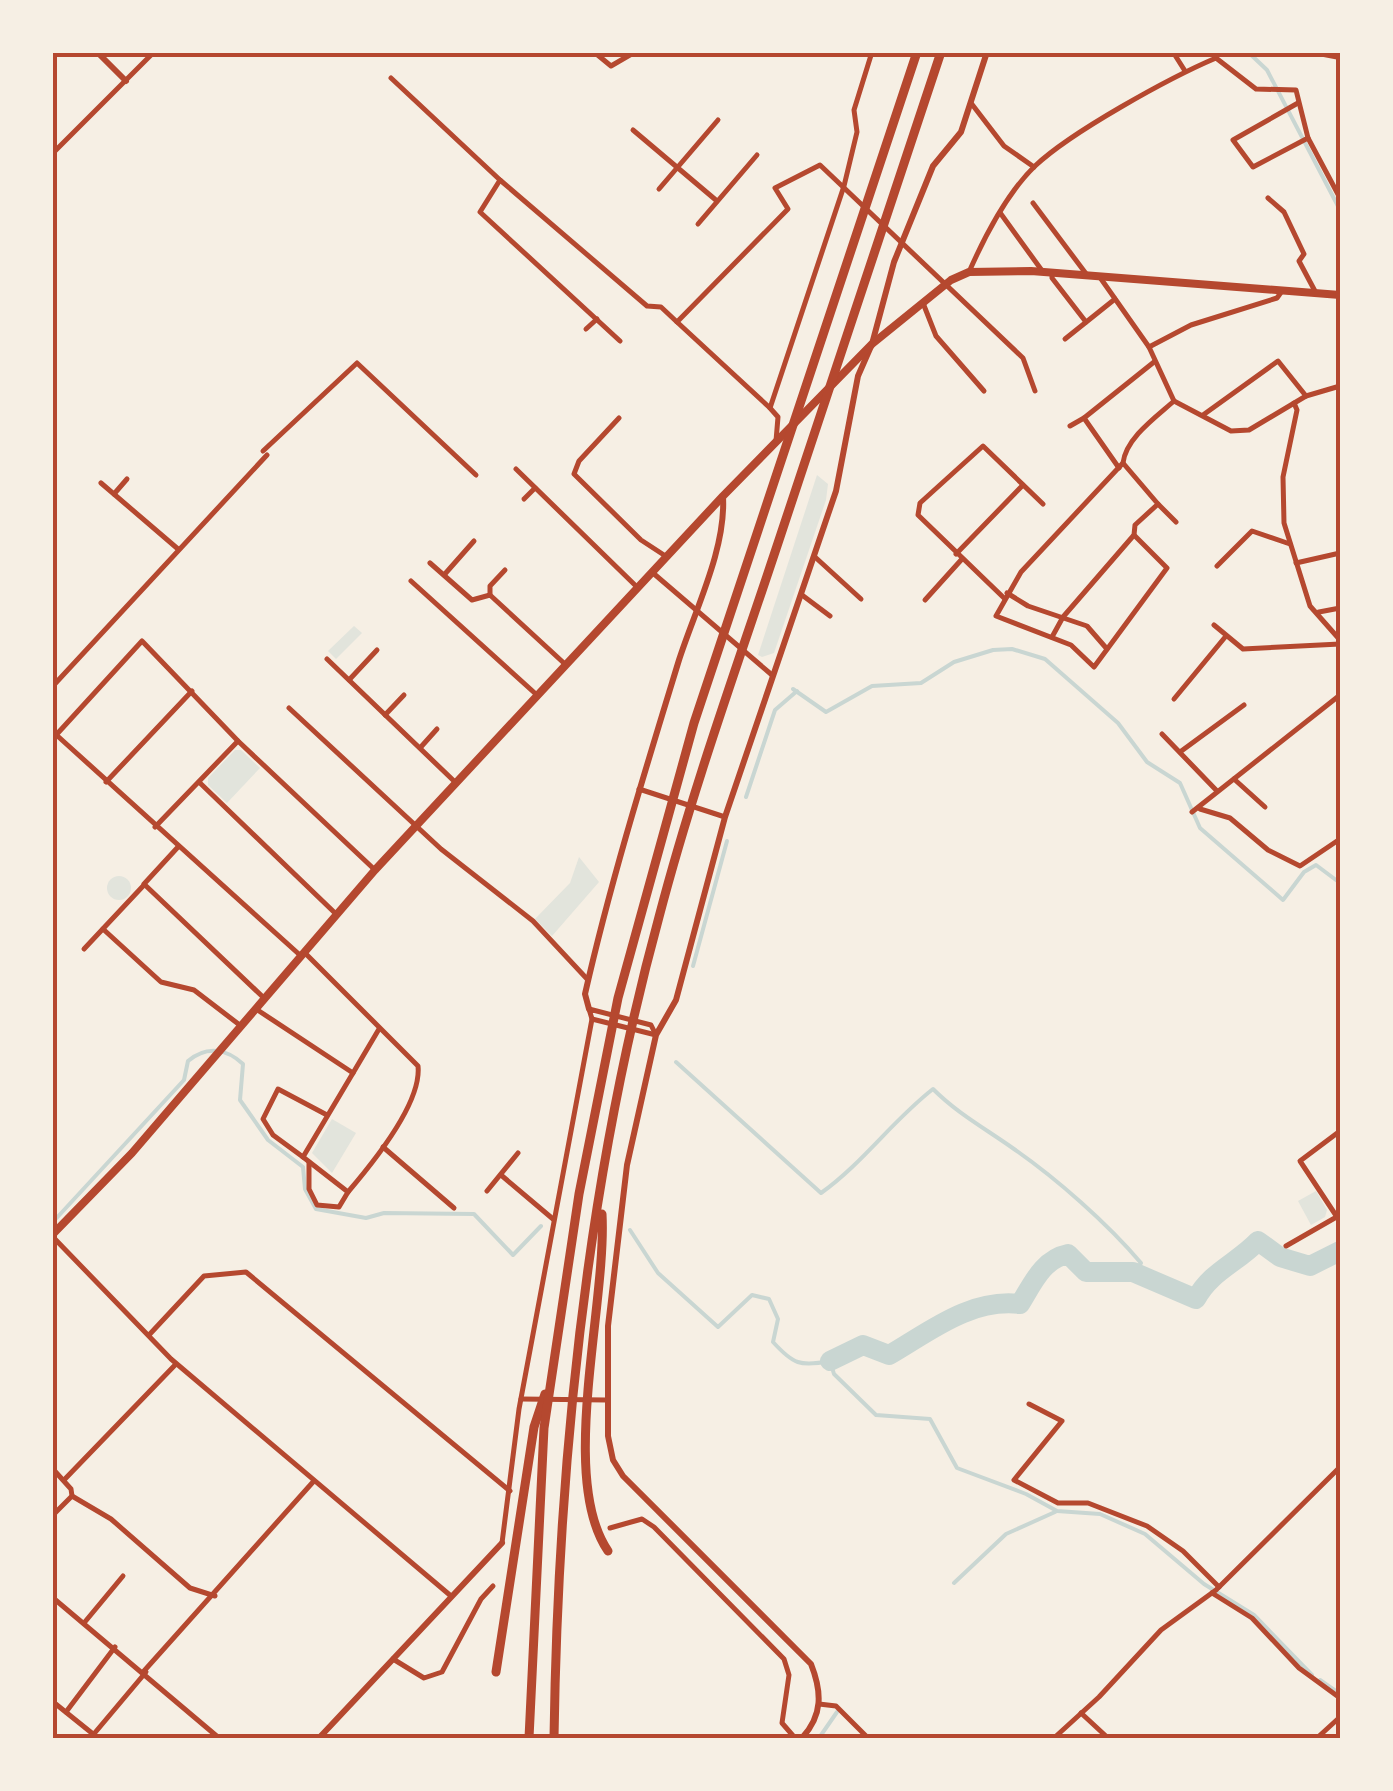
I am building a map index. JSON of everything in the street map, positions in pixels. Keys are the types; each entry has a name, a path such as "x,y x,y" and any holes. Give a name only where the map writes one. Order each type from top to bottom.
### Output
{"highway":[{"path":"496,1672 552,1371 578,1194 618,998 674,791 917,52"},
{"path":"554,1738 558,1566 574,1373 638,1002 688,815 941,52"},
{"path":"602,1194 604,1238 589,1411 590,1509 595,1531 608,1551"},
{"path":"528,1738 543,1409"}],"main road":[{"path":"1319,52 1340,56"},
{"path":"52,1236 122,1163 375,870 723,496 872,344 948,282 969,272 1047,272 1340,295"}],"street":[{"path":"97,52 126,81"},
{"path":"52,154 154,52"},
{"path":"594,52 611,66 635,52"},
{"path":"770,408 844,186 857,132 854,110 872,52"},
{"path":"610,1528 642,1519 654,1526 774,1645 789,1674 782,1723 798,1738 819,1704 817,1680 798,1649 623,1476 613,1460 606,1400 608,1326 627,1165 656,1035 676,1000 725,817 836,491 858,376 872,344 903,240 934,166 961,132 988,52"},
{"path":"1173,52 1185,71"},
{"path":"969,272 1001,214 1034,167 1185,71 1216,58 1252,88 1296,90 1305,140 1340,198"},
{"path":"391,78 500,180 648,306 661,307 770,408 778,418 776,441"},
{"path":"971,104 1004,146 1034,167"},
{"path":"1298,104 1233,140 1253,167 1305,140"},
{"path":"658,190 718,120"},
{"path":"633,130 717,202"},
{"path":"698,224 756,155"},
{"path":"678,322 788,209 775,188 784,180 820,165 948,282 1023,358 1035,391"},
{"path":"1334,186 1340,174"},
{"path":"500,180 480,212 620,340"},
{"path":"1268,198 1290,222 1304,254 1299,261 1316,292"},
{"path":"1033,204 1087,275"},
{"path":"1001,214 1086,322"},
{"path":"1099,276 1148,347 1174,400 1231,431 1244,432 1306,396 1340,386"},
{"path":"1148,347 1191,325 1277,298 1283,289"},
{"path":"1065,339 1115,299"},
{"path":"923,303 936,336 984,391"},
{"path":"586,329 597,320"},
{"path":"1201,416 1278,361 1306,396"},
{"path":"1070,426 1154,362"},
{"path":"52,686 265,453 357,363 476,475"},
{"path":"1134,535 1166,568 1094,667 1071,645 996,616 1021,572 1121,466 1124,454 1145,427 1174,400"},
{"path":"1294,403 1298,410 1283,478 1284,524 1310,606 1340,642"},
{"path":"619,418 579,462 574,474 642,540 666,557"},
{"path":"1084,418 1121,466 1176,522"},
{"path":"1043,504 982,446 920,503 918,515 1006,596 1087,626 1108,650"},
{"path":"516,469 638,588"},
{"path":"114,494 127,479"},
{"path":"101,483 178,549"},
{"path":"925,600 1023,485"},
{"path":"524,500 535,488"},
{"path":"318,1738 502,1543 521,1399 592,1018 588,980 615,863 724,514 723,496"},
{"path":"1052,638 1063,617 1158,504"},
{"path":"1217,566 1252,531 1290,544"},
{"path":"444,576 474,541"},
{"path":"1296,562 1340,553"},
{"path":"815,557 861,599"},
{"path":"430,563 472,600 490,595"},
{"path":"504,570 490,586 490,595 566,665"},
{"path":"652,572 772,675"},
{"path":"411,580 539,697"},
{"path":"802,594 830,616"},
{"path":"1317,612 1340,608"},
{"path":"1214,625 1243,650 1340,642"},
{"path":"1174,699 1226,636"},
{"path":"375,870 238,741 142,641 55,733 155,827 303,954 418,1066 420,1081 384,1147 338,1208 317,1205 309,1189 306,1160 327,1115 378,1029"},
{"path":"349,680 378,650"},
{"path":"327,660 457,784"},
{"path":"106,782 192,691"},
{"path":"1340,694 1196,810 1230,818 1268,850 1300,866 1340,839"},
{"path":"385,715 404,695"},
{"path":"1180,752 1244,705"},
{"path":"289,708 415,826 532,922 588,980"},
{"path":"420,748 437,729"},
{"path":"1162,734 1218,792"},
{"path":"155,827 238,741"},
{"path":"1234,778 1265,807"},
{"path":"199,782 336,914"},
{"path":"639,788 725,817"},
{"path":"84,949 178,847"},
{"path":"144,884 265,999"},
{"path":"103,929 161,982 194,990 241,1026"},
{"path":"256,1009 353,1073"},
{"path":"589,1009 651,1025 656,1035"},
{"path":"592,1018 656,1035"},
{"path":"327,1115 278,1089 262,1120 273,1134 348,1192"},
{"path":"1286,1246 1339,1216 1300,1161 1340,1131"},
{"path":"384,1147 454,1208"},
{"path":"488,1191 518,1153"},
{"path":"501,1175 553,1219"},
{"path":"52,1236 176,1364 452,1596"},
{"path":"148,1336 204,1276 246,1272 510,1491"},
{"path":"64,1480 176,1364"},
{"path":"521,1399 606,1400"},
{"path":"1029,1404 1062,1421 1014,1480 1058,1503 1088,1503 1147,1526 1183,1552 1215,1590 1252,1618 1299,1668 1340,1698"},
{"path":"1054,1738 1161,1630 1215,1590 1340,1467"},
{"path":"52,1468 72,1496 111,1518 190,1588 215,1596"},
{"path":"52,1701 96,1737 145,1672 313,1482"},
{"path":"52,1516 72,1496"},
{"path":"84,1623 123,1576"},
{"path":"393,1659 424,1678 442,1672 480,1599 492,1586"},
{"path":"52,1597 220,1738"},
{"path":"66,1712 115,1648"},
{"path":"819,1704 836,1706 868,1738"},
{"path":"1081,1713 1108,1738"},
{"path":"1316,1738 1340,1717"}],"shaded area":[{"path":"817,475 828,484 826,500 774,653 762,657 758,655"},
{"path":"354,626 362,633 336,659 328,651"},
{"path":"235,750 241,750 260,768 227,803 208,785 208,778"},
{"path":"579,857 599,882 552,936 535,919 570,883"},
{"path":"119,876 131,888 119,900 107,888"},
{"path":"332,1119 356,1133 332,1173 312,1153"},
{"path":"1316,1191 1327,1210 1325,1217 1311,1225 1298,1201"}],"waterway":[{"path":"1248,52 1267,70 1340,210"},
{"path":"793,689 826,712 872,686 921,683 954,662 993,650 1012,649 1045,659 1118,723 1147,762 1180,783 1200,828 1283,900 1304,872 1316,865 1340,883"},
{"path":"746,797 775,710 797,691"},
{"path":"693,966 727,841"},
{"path":"52,1223 184,1080 188,1061 217,1051 243,1064 240,1100 268,1140 303,1167 305,1189 316,1209 366,1218 384,1213 474,1214 513,1255 541,1226"},
{"path":"676,1062 821,1193 933,1089 1081,1202 1141,1263 1134,1273"},
{"path":"630,1230 658,1273 718,1327 752,1295 769,1299 778,1319 773,1342 786,1355 811,1364 830,1361 834,1374 876,1415 930,1419 957,1468 1026,1494 1057,1511 1100,1514 1145,1534 1204,1584 1254,1615 1312,1675"},
{"path":"830,1361 863,1345 889,1355 967,1311 1020,1304 1045,1266 1068,1254 1086,1272 1133,1272 1196,1299 1216,1275 1258,1241 1280,1257 1310,1266 1340,1251"},
{"path":"954,1583 1006,1534 1055,1512"},
{"path":"1320,1680 1340,1694"},
{"path":"819,1738 837,1712"}]}
